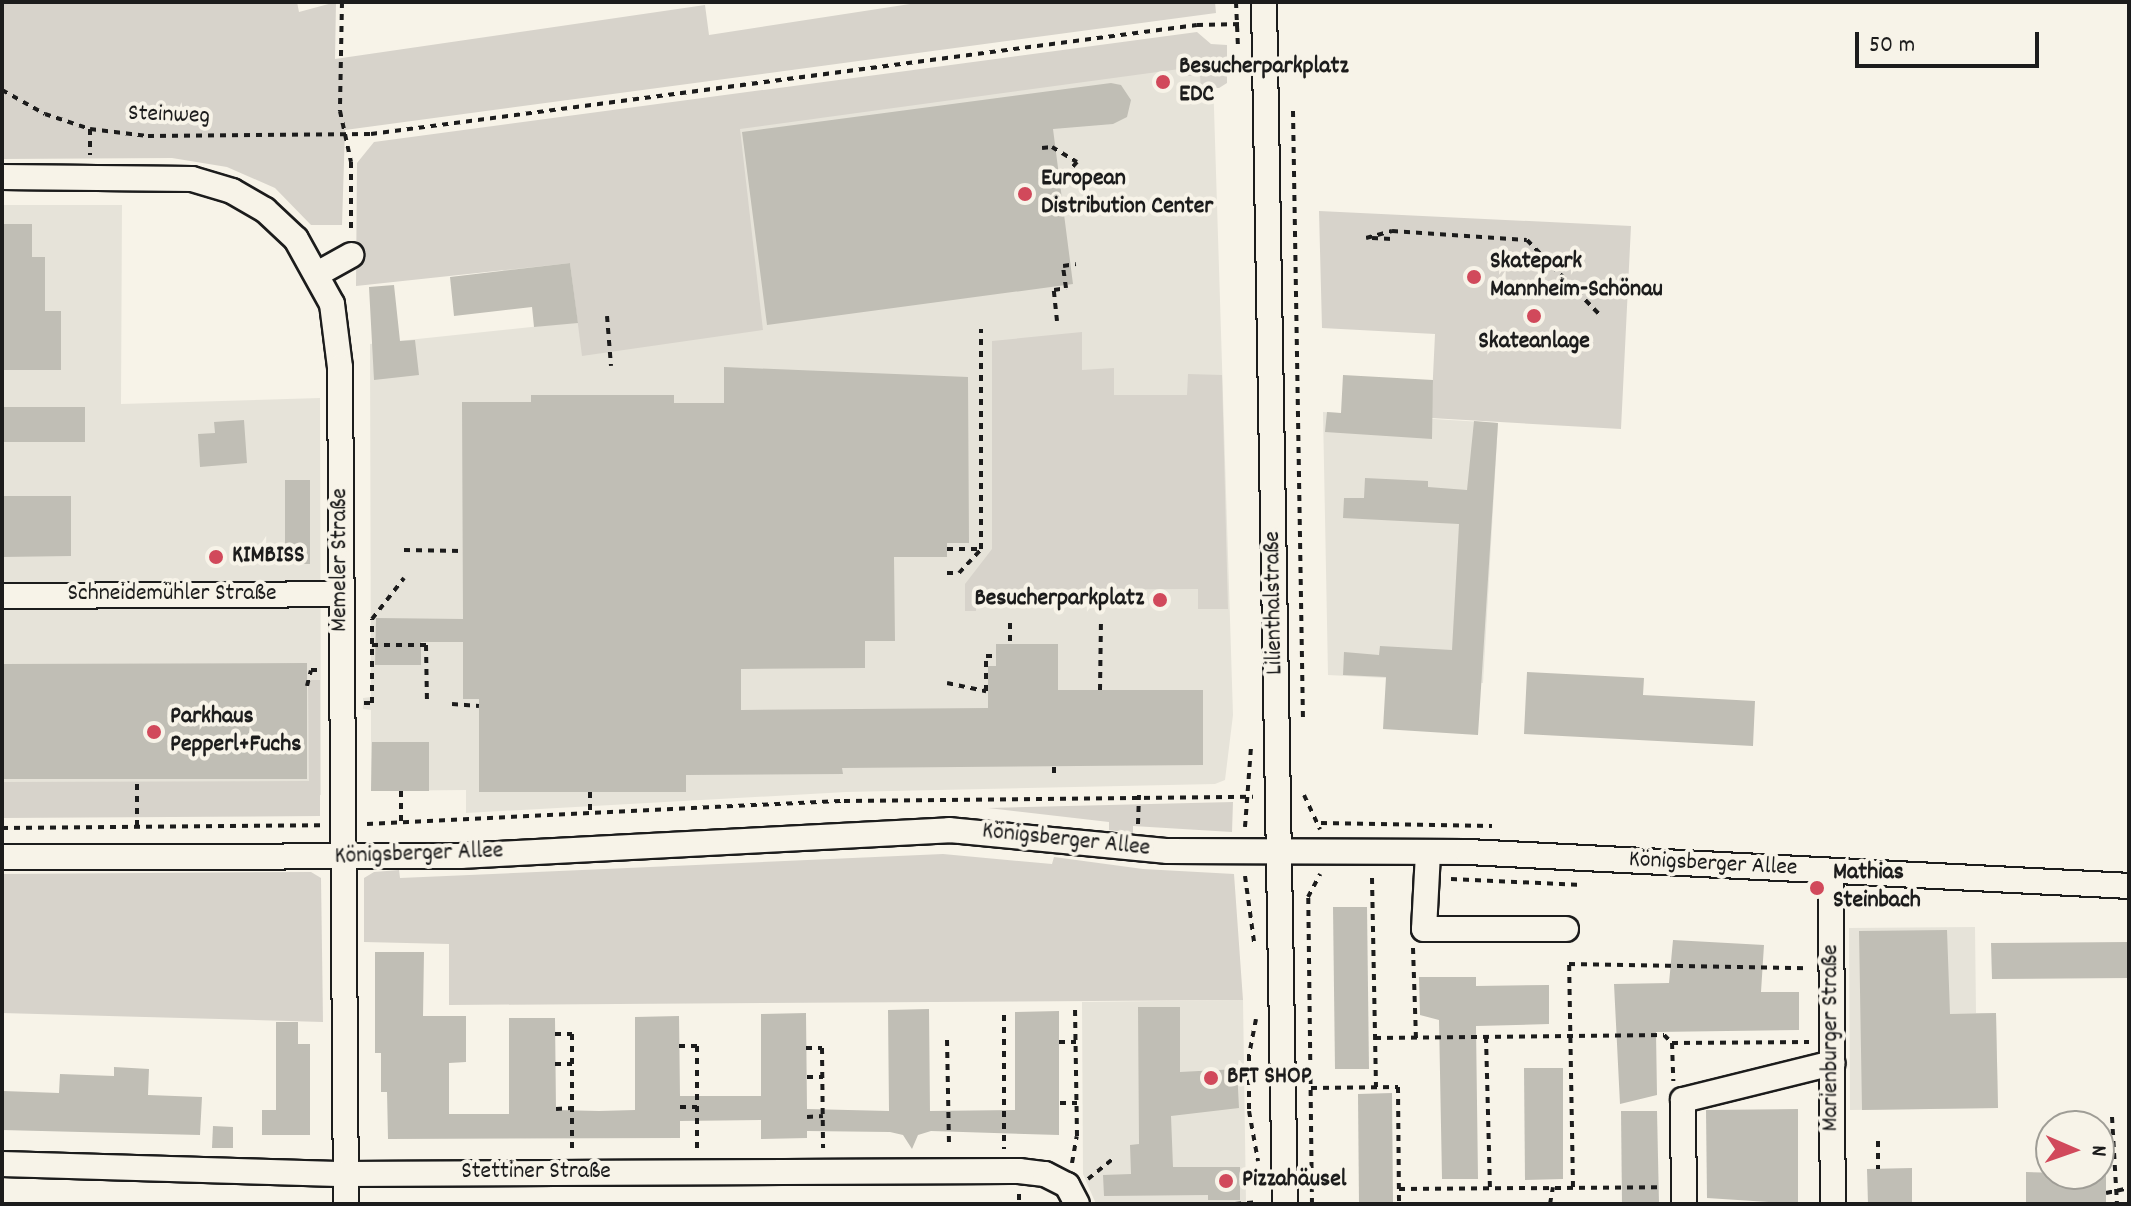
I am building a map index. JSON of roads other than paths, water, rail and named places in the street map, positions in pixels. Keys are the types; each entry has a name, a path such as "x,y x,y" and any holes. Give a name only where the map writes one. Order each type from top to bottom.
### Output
{"street":[{"name":"Lilienthalstraße","path":"1264,12 1285,1204"},
{"name":"Memeler Straße","path":"2,177 192,179 232,191 276,220 319,273 339,336 346,1204"},
{"path":"319,273 351,255"},
{"name":"Schneidemühler Straße","path":"2,596 341,594"},
{"name":"Königsberger Allee","path":"2,857 342,858 949,830 1168,851 1280,852 1320,865 1428,853 2129,886"},
{"path":"1428,853 1424,929 1566,929"},
{"name":"Marienburger Straße","path":"1831,872 1833,1204"},
{"path":"1684,1195 1683,1100 1832,1052"},
{"name":"Stettiner Straße","path":"2,1164 346,1174 949,1171 1045,1174 1072,1193"}],"place":[{"name":"Besucherparkplatz EDC","path":"1163,82"},
{"name":"European Distribution Center","path":"1025,194"},
{"name":"Skatepark Mannheim-Schönau","path":"1474,277"},
{"name":"Skateanlage","path":"1534,316"},
{"name":"KIMBISS","path":"216,557"},
{"name":"Besucherparkplatz","path":"1160,600"},
{"name":"Parkhaus Pepperl+Fuchs","path":"154,732"},
{"name":"Mathias Steinbach","path":"1817,888"},
{"name":"BFT SHOP","path":"1211,1078"},
{"name":"Pizzahäusel","path":"1226,1181"}]}
